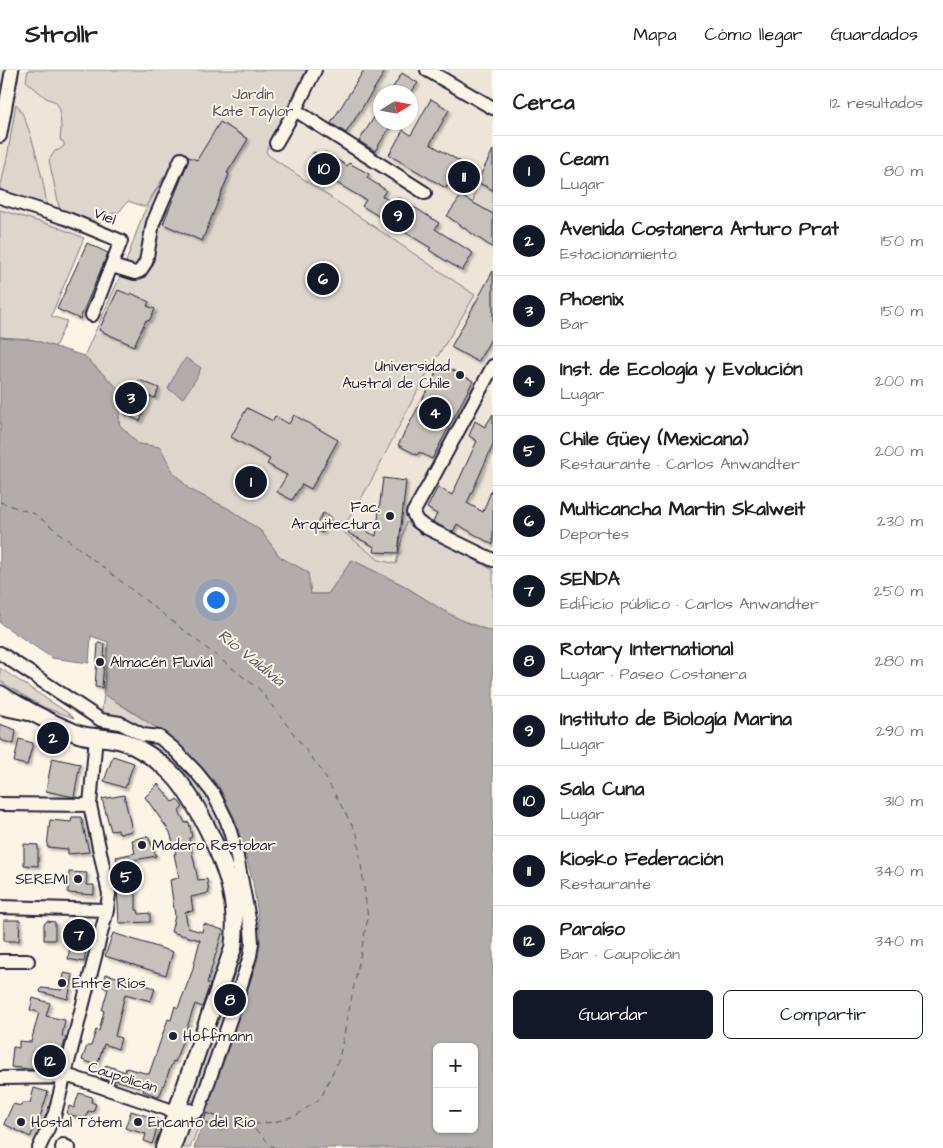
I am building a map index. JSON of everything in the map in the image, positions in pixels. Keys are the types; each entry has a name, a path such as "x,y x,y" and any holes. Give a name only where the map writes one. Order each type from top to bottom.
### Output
{"main road":[{"path":"0,694 38,717 82,735 125,742 146,753 169,770 187,792 208,829 231,890 236,932 233,948 164,1148"}],"street":[{"path":"0,136 12,70"},
{"path":"276,143 315,70"},
{"path":"427,70 493,108"},
{"path":"295,110 425,194"},
{"path":"112,266 135,273 140,271 146,262 153,224 181,159"},
{"name":"Viel","path":"0,197 68,219 121,241 92,315"},
{"path":"493,366 432,481 412,513 417,521 425,527 493,560"},
{"path":"0,653 101,720 120,724 139,733 159,737 166,742 197,773 213,793 227,821 236,852 249,915 252,943 250,956 199,1109 196,1112 189,1110 186,1113 174,1148"},
{"path":"0,708 38,717"},
{"path":"39,1148 55,1112 107,910 109,894 90,805 96,736"},
{"path":"0,804 90,805"},
{"path":"0,907 107,910"},
{"path":"0,961 28,961"},
{"name":"Caupolicán","path":"0,1078 72,1078 176,1112"},
{"path":"62,1148 63,1145 70,1148"}],"shaded area":[{"name":"Universidad Austral de Chile","path":"0,70 493,70 493,632 423,599 341,530 389,450 411,403 266,151 205,110 183,144 96,215 76,243 51,316 67,321 55,347 30,339 0,337"}],"green space":[{"name":"Jardín Kate Taylor","path":"28,70 306,70 266,151 268,155 475,295 426,376 370,484 341,530 379,560 396,564 406,522 493,570 493,632 463,621 403,585 352,560 328,594 311,594 307,572 280,557 261,531 229,509 189,489 173,472 160,447 138,444 119,424 119,414 124,394 84,356 123,270 143,214 165,175 145,207 128,201 119,212 98,217 91,222 60,211 49,160 55,151 64,146 64,142 60,140 60,110 56,102 46,98 26,81"},
{"path":"16,104 21,111 31,137 44,185 47,208 4,196 0,189"},
{"path":"477,182 493,190 493,214 473,203"},
{"path":"0,210 57,227 84,238 51,316 67,321 55,347 30,339 0,337"},
{"path":"0,668 74,718 43,707 0,681"},
{"path":"104,694 160,730 161,735 101,717"},
{"path":"159,741 192,774 196,782 206,792 209,801 215,805 219,812 219,821 229,839 248,941 240,973 235,982 232,1001 222,1020 223,1026 201,1082 203,1087 198,1103 187,1099 240,945 224,855 141,744"},
{"path":"188,1119 200,1123 190,1148 178,1148"}],"water":[{"name":"Río Valdivia","path":"0,337 34,340 84,356 124,394 119,414 119,424 138,444 160,447 173,472 189,489 229,509 261,531 280,557 308,572 311,594 328,594 352,560 403,585 463,621 493,632 493,1148 194,1148 258,959 260,945 260,929 253,882 236,822 219,786 172,739 103,694 108,642 91,636 89,663 52,658 0,623"},
{"path":"186,358 201,368 183,398 168,389 178,368"}],"building":[{"path":"364,70 386,70 376,85 373,85 373,90 346,133 331,123"},
{"path":"402,73 418,83 416,85 394,85"},
{"path":"431,99 449,110 430,144 461,162 446,188 389,155 403,130 411,135 414,130 418,130 418,122"},
{"path":"373,119 373,130 388,130 375,151 359,141"},
{"path":"220,122 248,139 227,173 229,174 202,241 163,224 189,157 197,160"},
{"path":"493,150 493,190 477,182"},
{"path":"314,152 321,157 325,152 347,166 349,163 369,174 367,178 386,190 382,196 396,205 400,198 439,223 435,229 473,253 462,271 429,250 431,248 362,206 366,200 328,178 325,184 310,175 317,163 310,159"},
{"path":"461,196 493,214 493,248 447,216"},
{"path":"87,243 108,253 80,319 57,309"},
{"path":"493,271 493,335 478,362 451,347"},
{"path":"118,290 130,295 131,293 149,302 147,306 155,309 149,321 146,320 134,346 99,330"},
{"path":"441,364 473,381 432,459 419,452 417,455 398,445"},
{"path":"139,380 159,388 155,398 150,396 140,421 124,414"},
{"path":"247,408 273,421 275,416 289,424 294,415 338,440 311,489 302,484 292,500 277,492 287,475 267,464 270,459 231,437"},
{"path":"493,414 493,445 467,503 483,512 493,486 493,545 457,524 453,532 433,522 437,514 427,508 438,487 452,495 477,441 469,436 475,421 485,427"},
{"path":"250,470 262,476 252,495 240,488"},
{"name":"Fac. Arquitectura","path":"383,478 406,481 398,553 374,552 375,547 348,533 352,524 376,536"},
{"path":"323,513 330,517 322,533 314,529"},
{"name":"Almacén Fluvial","path":"98,643 105,644 102,688 95,687"},
{"path":"0,724 16,730 14,744 0,740"},
{"path":"19,739 33,743 27,765 14,762"},
{"path":"113,756 134,763 125,788 104,781"},
{"path":"52,758 80,764 74,797 46,791"},
{"path":"158,784 173,802 177,799 183,807 179,811 185,823 189,822 192,837 189,838 198,880 207,879 209,893 191,897 193,911 185,912 188,928 202,932 204,924 223,930 207,983 210,984 202,1007 195,1004 175,1062 173,1061 159,1097 143,1091 144,1088 115,1080 114,1083 101,1078 106,1065 125,1072 126,1068 149,1074 168,1019 171,1020 175,1006 178,1008 192,972 200,940 171,932 175,916 170,880 179,878 174,854 176,854 170,832 145,797"},
{"path":"124,795 132,831 119,834 118,830 111,831 102,799"},
{"path":"72,817 81,817 89,852 68,854 68,849 47,847 50,820 71,822"},
{"path":"148,836 156,856 118,863 116,857 135,853 132,840"},
{"path":"24,844 38,845 38,866 24,865"},
{"path":"136,861 139,883 136,883 136,910 138,910 139,914 150,913 150,922 119,923 117,886 113,871 123,870 122,863"},
{"name":"SEREMI","path":"69,872 87,873 86,885 94,885 94,895 68,893"},
{"path":"4,920 20,920 19,941 4,941"},
{"path":"47,921 55,922 55,940 44,940 44,924"},
{"path":"71,924 85,926 85,930 89,931 84,962 68,959"},
{"path":"113,933 173,952 166,975 105,956"},
{"name":"Entre Ríos","path":"64,973 73,975 68,999 40,992 41,988 62,990"},
{"path":"106,974 155,988 151,1001 125,994 115,1036 121,1038 118,1049 104,1044 97,1065 82,1060 87,1046 91,1046 96,1030 99,1031 108,989 103,987"},
{"path":"33,998 50,1003 46,1016 65,1020 62,1036 66,1037 57,1069 11,1067 13,1047 19,1048 19,1041 31,1042 39,1012 30,1010"},
{"path":"34,1088 48,1092 39,1120 30,1137 4,1124 13,1104 21,1106 22,1103 30,1103"},
{"path":"79,1093 92,1097 91,1102 96,1104 93,1112 88,1111 86,1119 67,1114 69,1106 74,1108"},
{"name":"Encanto del Río","path":"131,1111 160,1120 152,1144 144,1141 146,1134 125,1128"},
{"path":"207,1113 223,1119 220,1128 203,1122"}],"ferry route":[{"path":"0,502 35,514 260,690 322,771 357,834 368,918 339,1059 321,1098 297,1115 259,1124 242,1122 257,1131 274,1148"}],"place":[{"name":"Sala Cuna","path":"324,169"},
{"name":"Kiosko Federación","path":"464,177"},
{"name":"Instituto de Biología Marina","path":"398,216"},
{"name":"Multicancha Martin Skalweit","path":"323,279"},
{"name":"Universidad Austral de Chile","path":"460,375"},
{"name":"Phoenix","path":"131,398"},
{"name":"Inst. de Ecología y Evolución","path":"435,413"},
{"name":"Ceam","path":"251,482"},
{"name":"Fac. Arquitectura","path":"390,516"},
{"name":"Almacén Fluvial","path":"100,662"},
{"name":"Avenida Costanera Arturo Prat","path":"53,738"},
{"name":"Madero Restobar","path":"142,845"},
{"name":"Chile Güey (Mexicana)","path":"126,877"},
{"name":"SEREMI","path":"78,879"},
{"name":"SENDA","path":"79,935"},
{"name":"Entre Ríos","path":"62,983"},
{"name":"Rotary International","path":"230,1000"},
{"name":"Hoffmann","path":"173,1036"},
{"name":"Paraíso","path":"50,1061"},
{"name":"Hostal Tótem","path":"21,1122"},
{"name":"Encanto del Río","path":"138,1122"}]}
